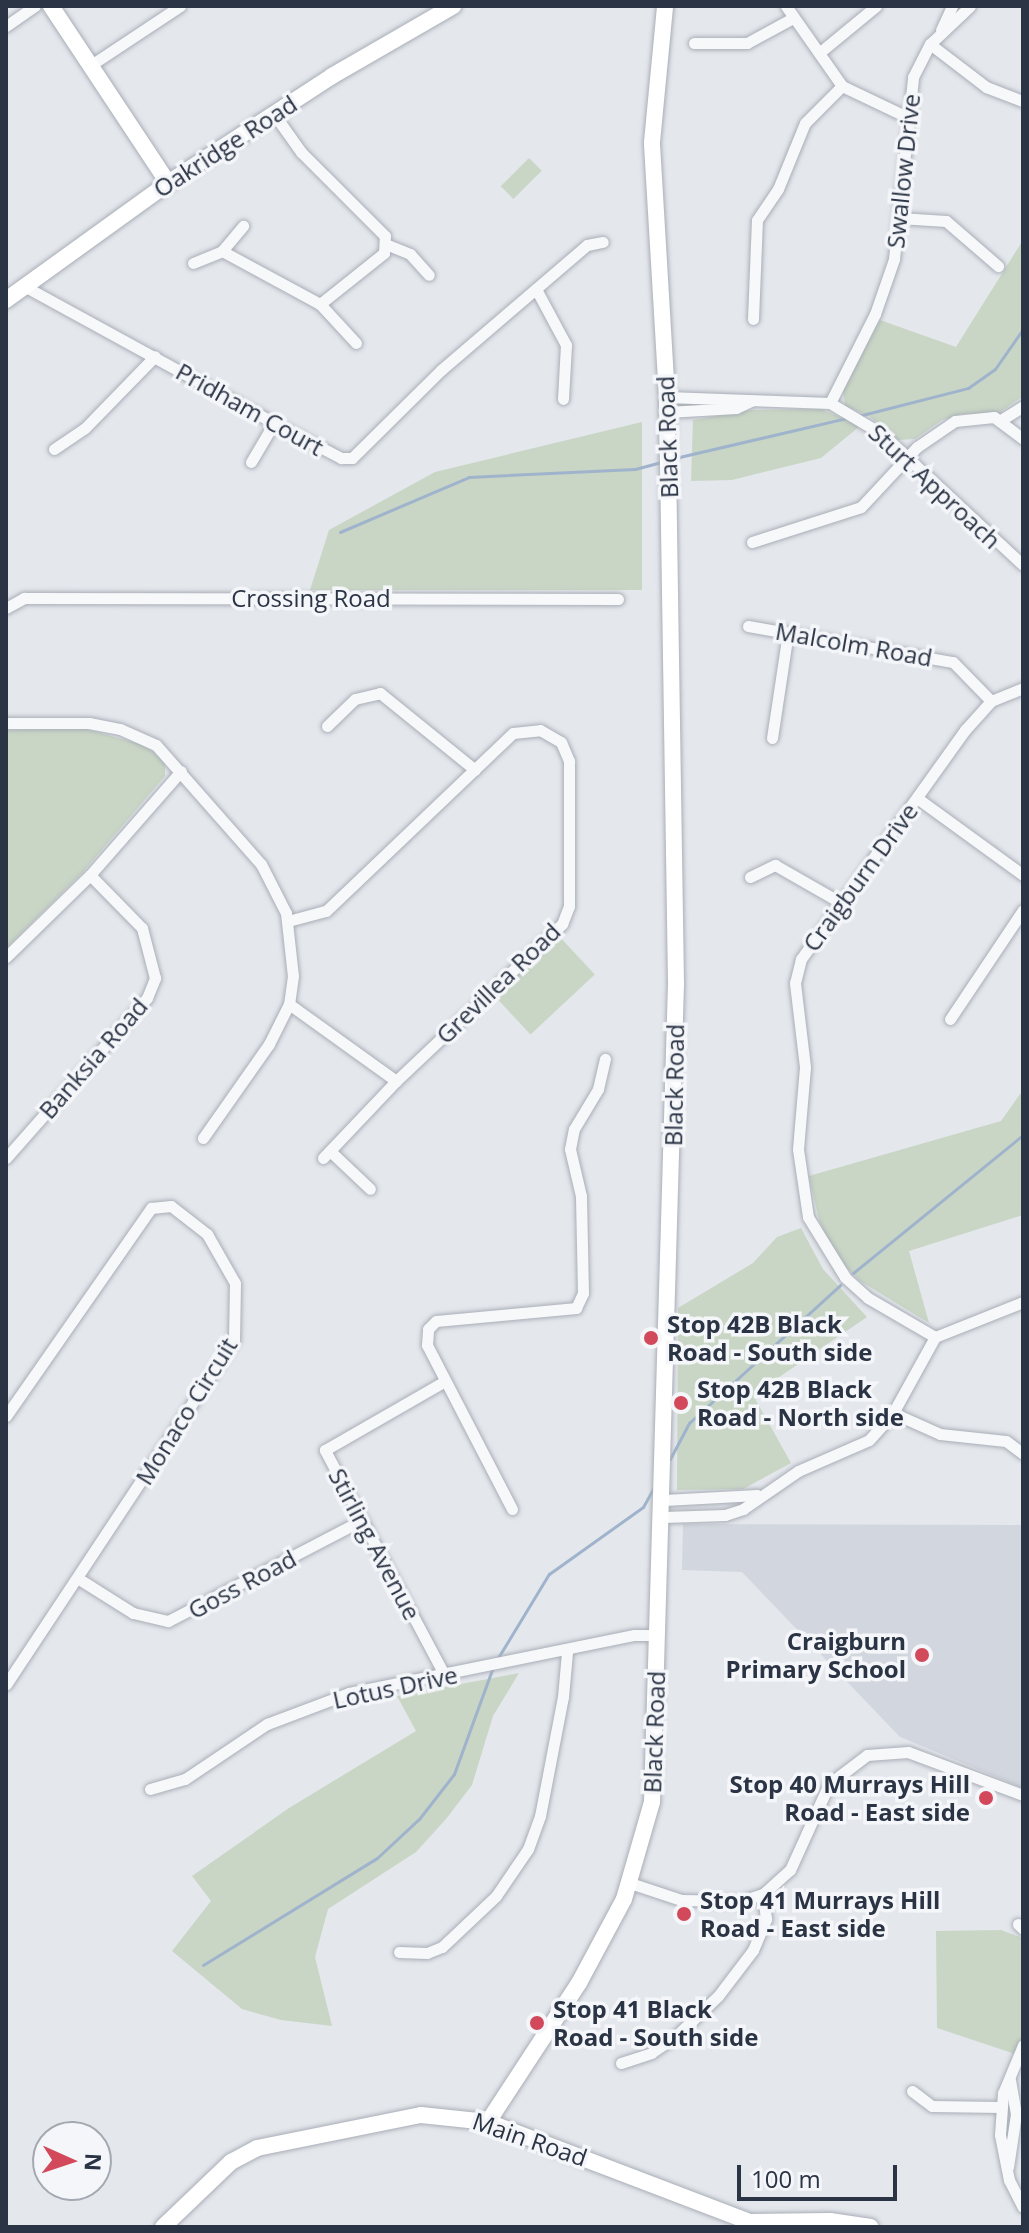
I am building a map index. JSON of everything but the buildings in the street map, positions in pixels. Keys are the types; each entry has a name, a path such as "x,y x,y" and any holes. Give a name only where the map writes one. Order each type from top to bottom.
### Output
{"main road":[{"path":"51,6 168,183"},
{"name":"Oakridge Road","path":"6,300 168,183 274,114 453,6"},
{"name":"Black Road","path":"488,2122 579,1983 630,1883 652,1802 664,1517 676,983 667,404 652,142 665,6"},
{"name":"Main Road","path":"163,2227 220,2171 257,2148 421,2115 488,2122 750,2222 830,2221 871,2227"}],"street":[{"path":"6,26 35,6"},
{"path":"91,65 180,6"},
{"path":"786,6 842,86 907,117"},
{"path":"819,53 876,6"},
{"name":"Swallow Drive","path":"941,30 952,6"},
{"name":"Swallow Drive","path":"830,403 875,314 894,259 913,77 941,30 970,6"},
{"path":"694,43 747,43 793,18"},
{"path":"930,44 986,87 1023,101"},
{"path":"753,319 757,220 778,189 805,123 842,86"},
{"path":"274,114 301,152 385,236 388,245 410,254 429,275"},
{"path":"899,218 946,221 998,266"},
{"path":"193,263 222,251 243,226"},
{"name":"Pridham Court","path":"24,286 274,423 341,458 352,458 441,370 587,245 603,242"},
{"path":"320,304 388,245"},
{"path":"222,251 320,304 356,343"},
{"path":"536,289 566,345 563,399"},
{"path":"54,449 85,428 155,356"},
{"name":"Sturt Approach","path":"667,404 751,401 830,403 882,434 1023,565"},
{"path":"1001,420 1023,406"},
{"path":"752,542 861,507 907,458 955,421 985,416 1001,420 1023,439"},
{"path":"251,462 274,423"},
{"name":"Crossing Road","path":"6,608 24,598 618,599"},
{"name":"Malcolm Road","path":"748,626 953,662 991,701"},
{"path":"772,738 788,632"},
{"path":"991,701 1023,688"},
{"path":"327,726 355,699 380,693 475,770"},
{"name":"Craigburn Drive","path":"935,1337 868,1298 845,1277 822,1247 800,1186 805,1067 795,983 801,959 991,701"},
{"path":"6,723 120,729 156,745 261,864 288,921 293,976 289,1004 269,1044 203,1138"},
{"name":"Grevillea Road","path":"288,921 326,911 513,733 540,730 561,742 569,761 569,906 562,924 396,1081 326,1155 370,1189"},
{"path":"6,957 90,875 181,771"},
{"path":"917,798 1023,875"},
{"path":"750,877 775,865 843,904"},
{"name":"Banksia Road","path":"6,1158 147,998 155,978 142,928 90,875"},
{"path":"950,1019 1023,910"},
{"path":"289,1004 396,1081"},
{"path":"512,1509 427,1345 428,1329 436,1321 576,1308 583,1293 581,1196 570,1149 574,1129 598,1089 605,1059"},
{"name":"Monaco Circuit","path":"6,1416 151,1208 171,1206 207,1234 235,1283 234,1340 79,1579 6,1684"},
{"path":"664,1517 725,1515 798,1471 869,1440 893,1413 935,1337 1023,1302"},
{"name":"Stirling Avenue","path":"445,1381 325,1450 445,1676"},
{"path":"893,1413 940,1434 1006,1441 1023,1454"},
{"path":"664,1500 736,1500 766,1493"},
{"name":"Goss Road","path":"79,1579 133,1613 168,1621 362,1520"},
{"name":"Lotus Drive","path":"150,1789 185,1779 267,1724 310,1705 349,1693 567,1652 634,1635 657,1635"},
{"path":"399,1952 427,1953 442,1947 496,1896 528,1849 561,1712 567,1652"},
{"path":"630,1883 681,1900 741,1901 763,1894 790,1870 829,1784 867,1755 908,1752 1023,1795"},
{"path":"621,2063 651,2053 675,2037 718,1996 753,1950 766,1919 763,1894"},
{"path":"1023,2045 1001,2107 1007,2169 1023,2207"},
{"path":"1007,2169 1016,2114 1010,2081"},
{"path":"912,2091 932,2106 1001,2107"}],"shaded area":[{"name":"Craigburn Primary School","path":"683,1524 1023,1525 1023,1788 900,1737 742,1572 682,1570"}],"green space":[{"path":"529,158 542,171 513,199 501,186"},
{"path":"1023,240 1023,396 999,413 962,414 942,420 915,439 898,440 869,416 845,406 843,391 880,320 956,347"},
{"path":"821,409 860,426 821,458 732,480 691,481 693,420 751,410"},
{"path":"642,422 642,590 310,590 329,530 435,472"},
{"path":"82,728 144,745 165,762 165,776 82,873 6,948 6,730"},
{"path":"558,935 595,974 530,1035 494,995"},
{"path":"1023,1090 1023,1215 909,1251 929,1323 860,1281 836,1257 819,1220 809,1176 1001,1121"},
{"path":"801,1228 823,1269 867,1317 753,1395 791,1463 743,1489 677,1490 678,1308 753,1263 777,1237"},
{"path":"519,1673 493,1716 472,1785 446,1819 416,1852 328,1909 315,1957 332,2026 281,2020 242,2009 172,1951 211,1901 192,1876 289,1808 416,1731 397,1696"},
{"path":"1001,1930 1023,1938 1023,2036 1015,2054 937,2028 936,1931"}],"waterway":[{"path":"858,416 968,388 995,369 1023,329"},
{"path":"675,458 847,418"},
{"path":"340,532 469,477 635,469 664,461"},
{"path":"853,1273 1023,1135"},
{"path":"670,1459 689,1423 840,1285"},
{"path":"496,1661 549,1574 643,1507 654,1487"},
{"path":"203,1965 377,1858 419,1819 454,1774 493,1667"}],"place":[{"name":"Stop 42B Black Road - South side","path":"651,1338"},
{"name":"Stop 42B Black Road - North side","path":"681,1403"},
{"name":"Craigburn Primary School","path":"922,1655"},
{"name":"Stop 40 Murrays Hill Road - East side","path":"986,1798"},
{"name":"Stop 41 Murrays Hill Road - East side","path":"684,1914"},
{"name":"Stop 41 Black Road - South side","path":"537,2023"}]}
